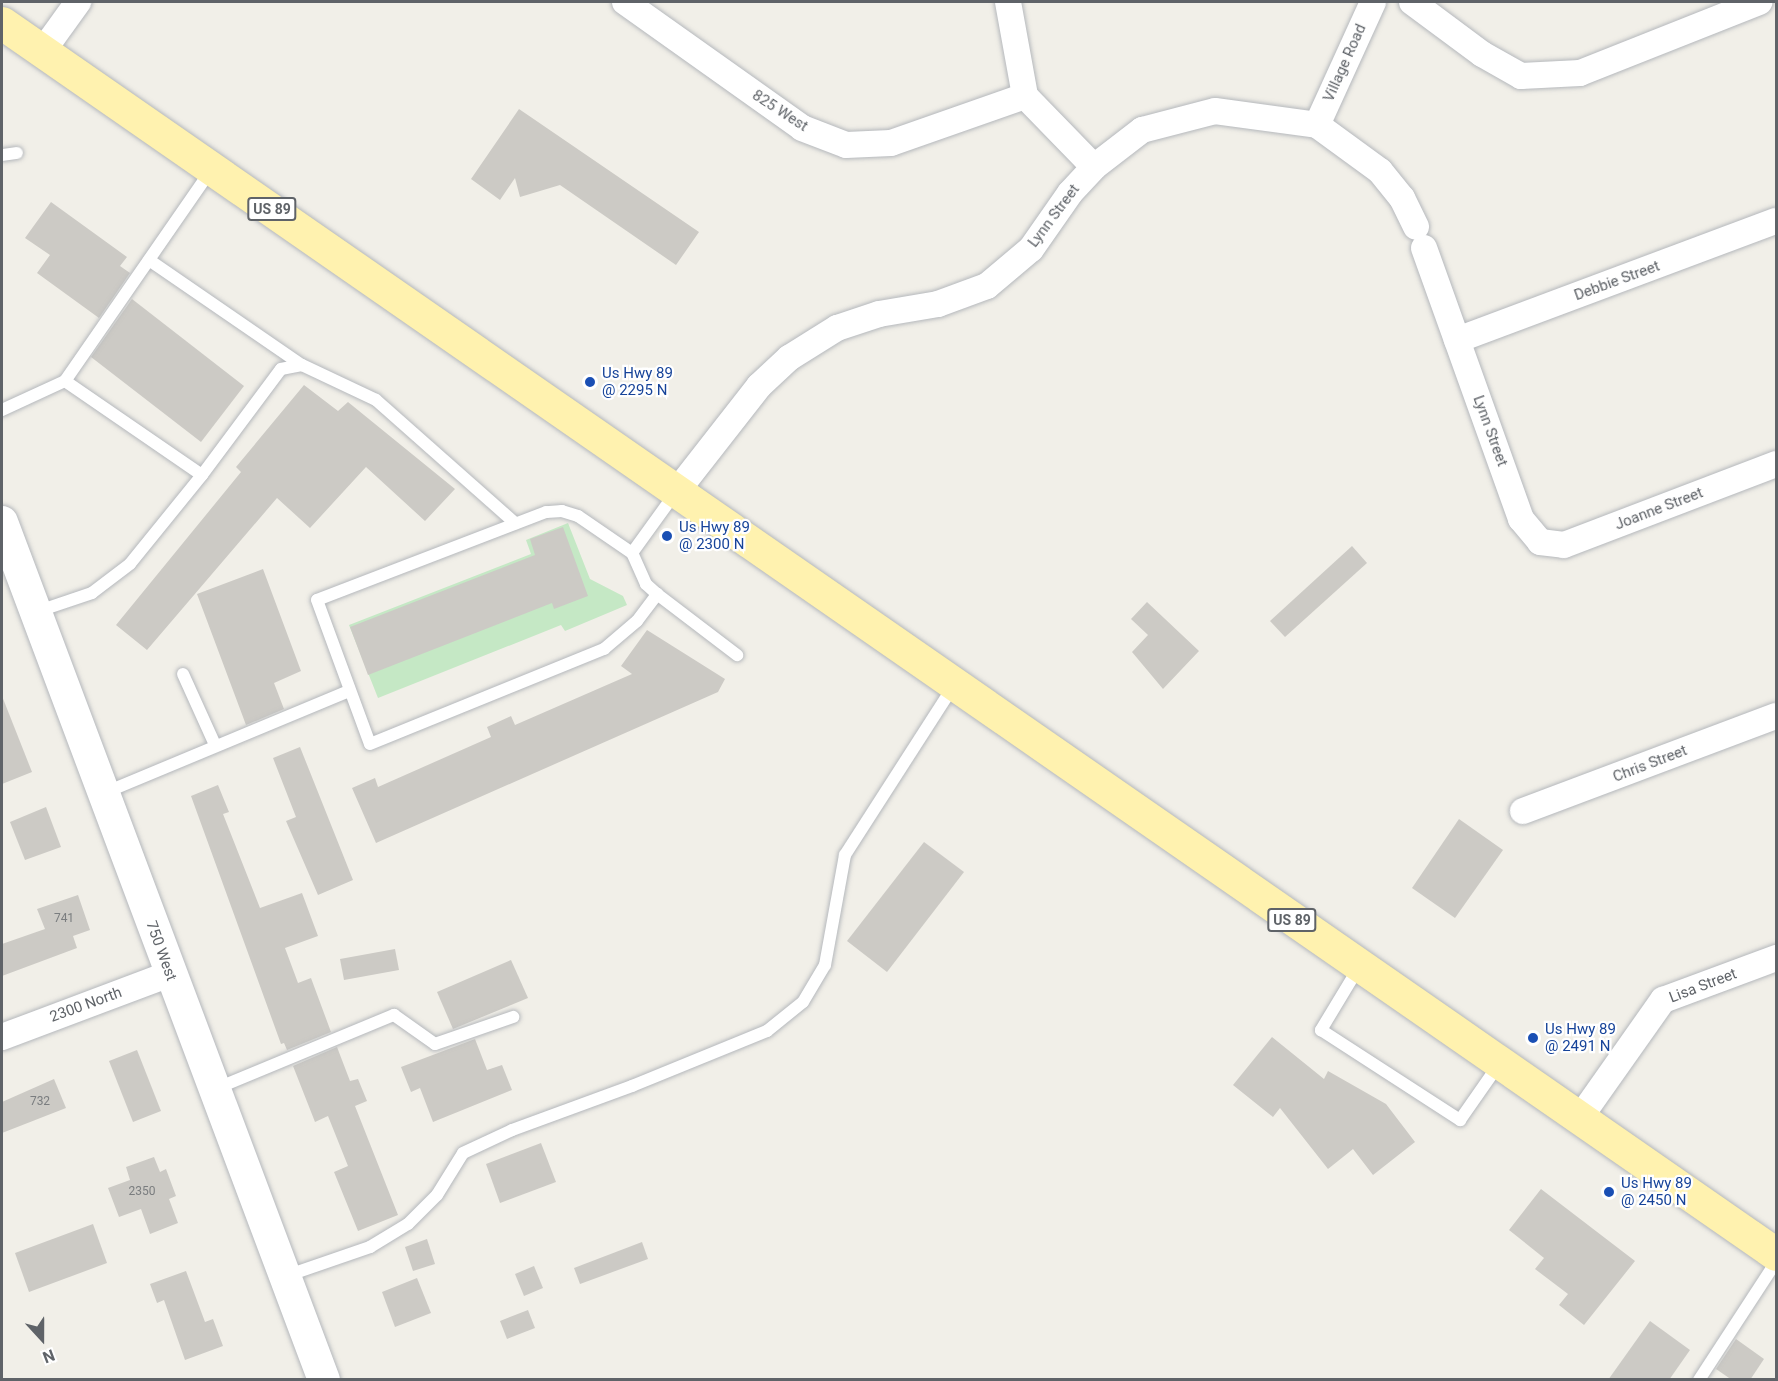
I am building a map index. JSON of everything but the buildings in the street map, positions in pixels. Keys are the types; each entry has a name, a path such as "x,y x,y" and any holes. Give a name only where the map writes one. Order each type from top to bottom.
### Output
{"main road":[{"name":"US 89","path":"2,23 213,167 1359,967 1776,1254"}],"street":[{"path":"42,52 78,2"},
{"path":"1008,2 1025,96 1094,167"},
{"name":"Village Road","path":"1317,126 1373,2"},
{"path":"1412,2 1482,54 1521,76 1580,73 1759,2"},
{"name":"825 West","path":"635,4 802,128 846,145 891,143 1025,96"},
{"name":"Lynn Street","path":"677,491 759,386 789,358 837,328 879,314 938,304 987,286 1031,249 1070,193 1094,167 1142,130 1215,111 1317,126 1380,171 1402,198 1420,238 1521,519 1540,542"},
{"name":"Debbie Street","path":"1457,340 1776,221"},
{"name":"Joanne Street","path":"1540,542 1564,545 1776,466"},
{"name":"750 West","path":"2,522 170,975 324,1380"},
{"name":"Chris Street","path":"1522,812 1776,716"},
{"name":"Lisa Street","path":"1579,1119 1663,1000 1776,958"},
{"name":"2300 North","path":"2,1037 170,975"}],"lane":[{"path":"2,155 17,153"},
{"path":"2,410 65,381 213,167"},
{"path":"149,260 302,365 376,400 515,523"},
{"path":"35,612 92,593 130,564 202,475 281,369 302,365"},
{"path":"65,381 202,475"},
{"path":"632,553 677,491"},
{"path":"657,594 636,621 604,649 370,744 317,600 515,523 562,511 578,516 632,553 646,584 737,655"},
{"path":"183,674 215,745"},
{"path":"285,1277 370,1247 408,1224 437,1195 463,1153 512,1130 767,1031 803,1002 825,965 845,855 955,684"},
{"path":"103,794 215,745 349,691"},
{"path":"1359,967 1321,1030 1460,1120 1499,1063"},
{"path":"214,1089 394,1015 435,1044 513,1017"},
{"path":"1699,1380 1776,1262"}],"green space":[{"path":"568,523 590,579 623,596 627,605 565,631 561,625 378,698 349,625 531,554 526,540"}],"place":[{"name":"Us Hwy 89 @ 2295 N","path":"590,382"},
{"name":"Us Hwy 89 @ 2300 N","path":"667,536"},
{"name":"Us Hwy 89 @ 2491 N","path":"1533,1038"},
{"name":"Us Hwy 89 @ 2450 N","path":"1609,1192"}]}
